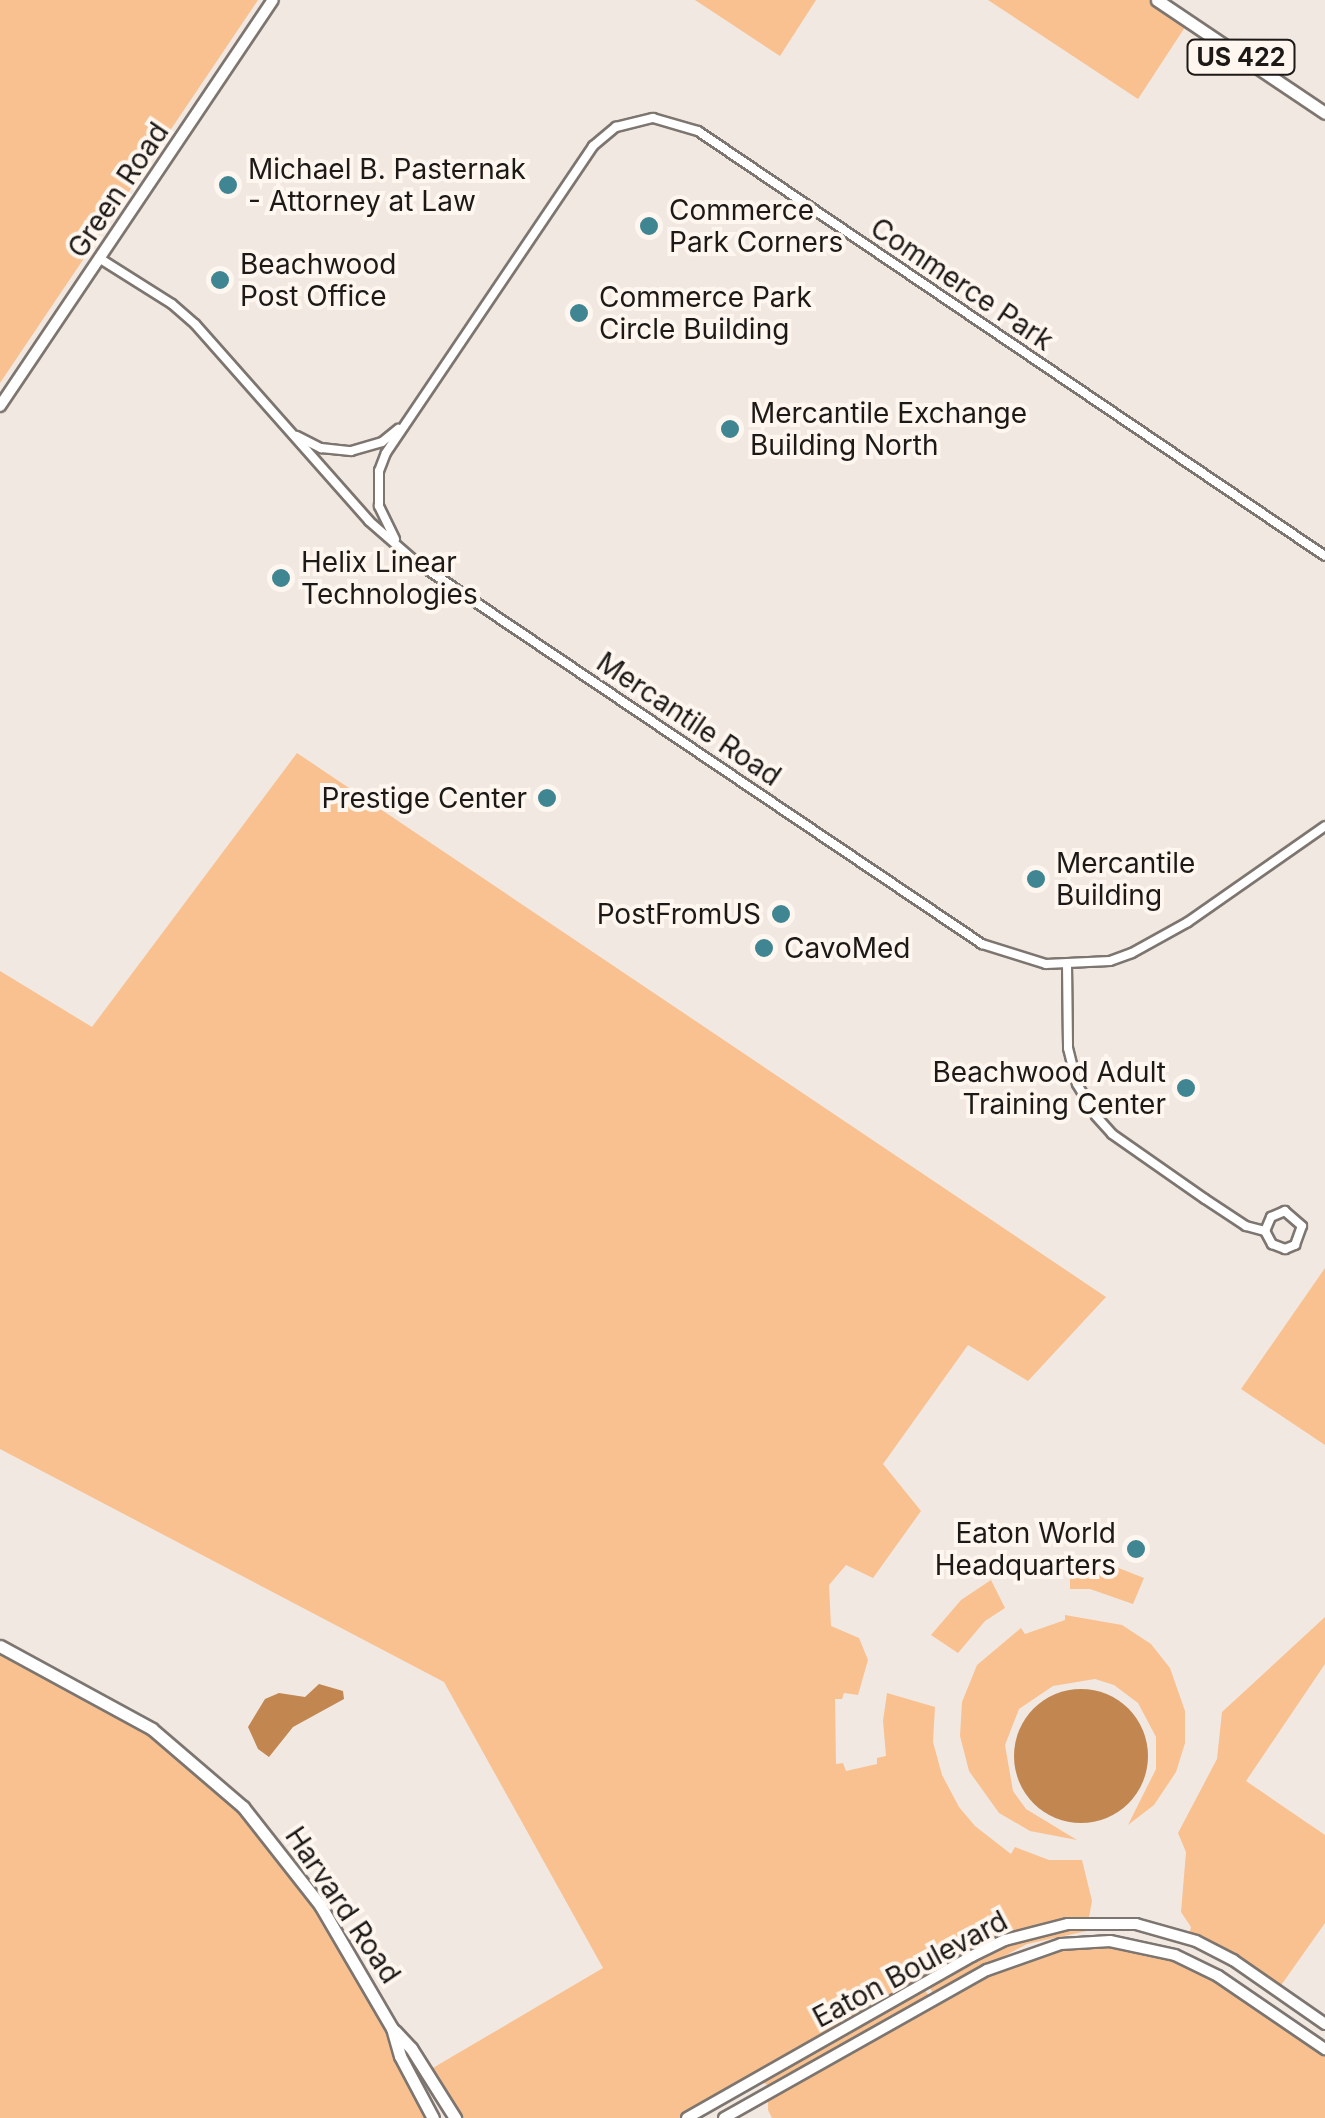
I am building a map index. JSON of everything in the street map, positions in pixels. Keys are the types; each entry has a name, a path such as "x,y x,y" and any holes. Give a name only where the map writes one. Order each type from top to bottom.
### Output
{"main road":[{"name":"US 422","path":"1157,0 1325,113"},
{"name":"Harvard Road","path":"0,1646 152,1729 243,1807 320,1905 392,2028 411,2048 454,2118"},
{"name":"Harvard Road","path":"392,2028 400,2056 433,2118"}],"street":[{"name":"Green Road","path":"0,406 273,0"},
{"name":"Commerce Park","path":"402,551 382,519 378,488 386,453 593,146 616,128 666,118 698,131 1325,556"},
{"name":"Mercantile Road","path":"99,258 172,304 369,521 402,551 970,937 1020,959 1067,964 1110,960 1160,940 1325,826"},
{"name":"Commerce Park","path":"288,430 320,448 351,451 382,442 406,422"},
{"path":"1067,964 1068,1048 1077,1084 1096,1116 1112,1134 1205,1199 1246,1226 1265,1231 1272,1244 1285,1248 1299,1241 1302,1226 1285,1211 1271,1217 1265,1231"},
{"name":"Eaton Boulevard","path":"687,2118 972,1956 1016,1937 1068,1924 1125,1923 1196,1941 1325,2024"},
{"name":"Eaton Boulevard","path":"724,2118 988,1970 1035,1950 1073,1943 1134,1944 1200,1966 1325,2050"}],"shaded area":[{"path":"0,0 258,0 0,383"},
{"path":"695,0 816,0 780,56"},
{"path":"988,0 1157,0 1189,21 1138,99"},
{"path":"297,753 1106,1297 1028,1381 968,1345 883,1464 921,1511 873,1578 846,1565 829,1585 831,1626 859,1638 868,1660 858,1695 844,1693 842,1699 835,1699 836,1764 843,1763 846,1771 877,1764 877,1758 886,1756 883,1721 887,1693 935,1707 933,1742 942,1775 959,1807 975,1826 1011,1854 1015,1847 1049,1860 1082,1860 1092,1901 1088,1923 1005,1940 687,2118 455,2118 426,2072 603,1968 444,1682 0,1449 0,971 92,1027"},
{"path":"1325,1268 1325,1445 1241,1389"},
{"path":"1070,1559 1116,1567 1144,1578 1133,1604 1090,1589 1070,1589"},
{"path":"991,1580 1005,1608 985,1621 958,1653 931,1635 961,1600"},
{"path":"1065,1615 1122,1625 1151,1644 1170,1668 1185,1711 1185,1743 1176,1772 1154,1805 1128,1825 1156,1769 1156,1737 1138,1703 1114,1685 1095,1679 1053,1686 1019,1709 1005,1745 1013,1791 1026,1809 1077,1840 1030,1831 999,1813 969,1771 960,1736 962,1702 977,1665 1021,1628 1025,1634 1065,1620"},
{"path":"1325,1617 1325,1664 1246,1781 1325,1835 1325,1923 1277,1991 1188,1938 1191,1927 1181,1912 1186,1852 1178,1833 1217,1759 1222,1712"},
{"path":"0,1646 109,1702 243,1807 360,1971 433,2118 0,2118"},
{"path":"319,1684 343,1691 344,1699 293,1727 269,1757 258,1749 248,1727 265,1699 279,1693 305,1697"},
{"path":"1081,1689 1107,1694 1129,1708 1143,1730 1148,1756 1143,1782 1129,1804 1107,1818 1081,1823 1055,1818 1033,1804 1019,1782 1014,1756 1019,1730 1033,1708 1055,1694"},
{"path":"1083,1927 1087,1931 1027,1944 933,1993 929,1987 1000,1948 1053,1931"},
{"path":"1110,1941 1200,1966 1325,2049 1325,2118 772,2118 768,2101 780,2092 778,2088 1035,1950"},
{"path":"924,1989 929,1996 769,2086 764,2083 765,2078"}],"place":[{"name":"Michael B. Pasternak - Attorney at Law","path":"228,185"},
{"name":"Commerce Park Corners","path":"649,226"},
{"name":"Beachwood Post Office","path":"220,280"},
{"name":"Commerce Park Circle Building","path":"579,313"},
{"name":"Mercantile Exchange Building North","path":"730,429"},
{"name":"Helix Linear Technologies","path":"281,578"},
{"name":"Prestige Center","path":"547,798"},
{"name":"Mercantile Building","path":"1036,879"},
{"name":"PostFromUS","path":"781,914"},
{"name":"CavoMed","path":"764,948"},
{"name":"Beachwood Adult Training Center","path":"1186,1088"},
{"name":"Eaton World Headquarters","path":"1136,1549"}]}
